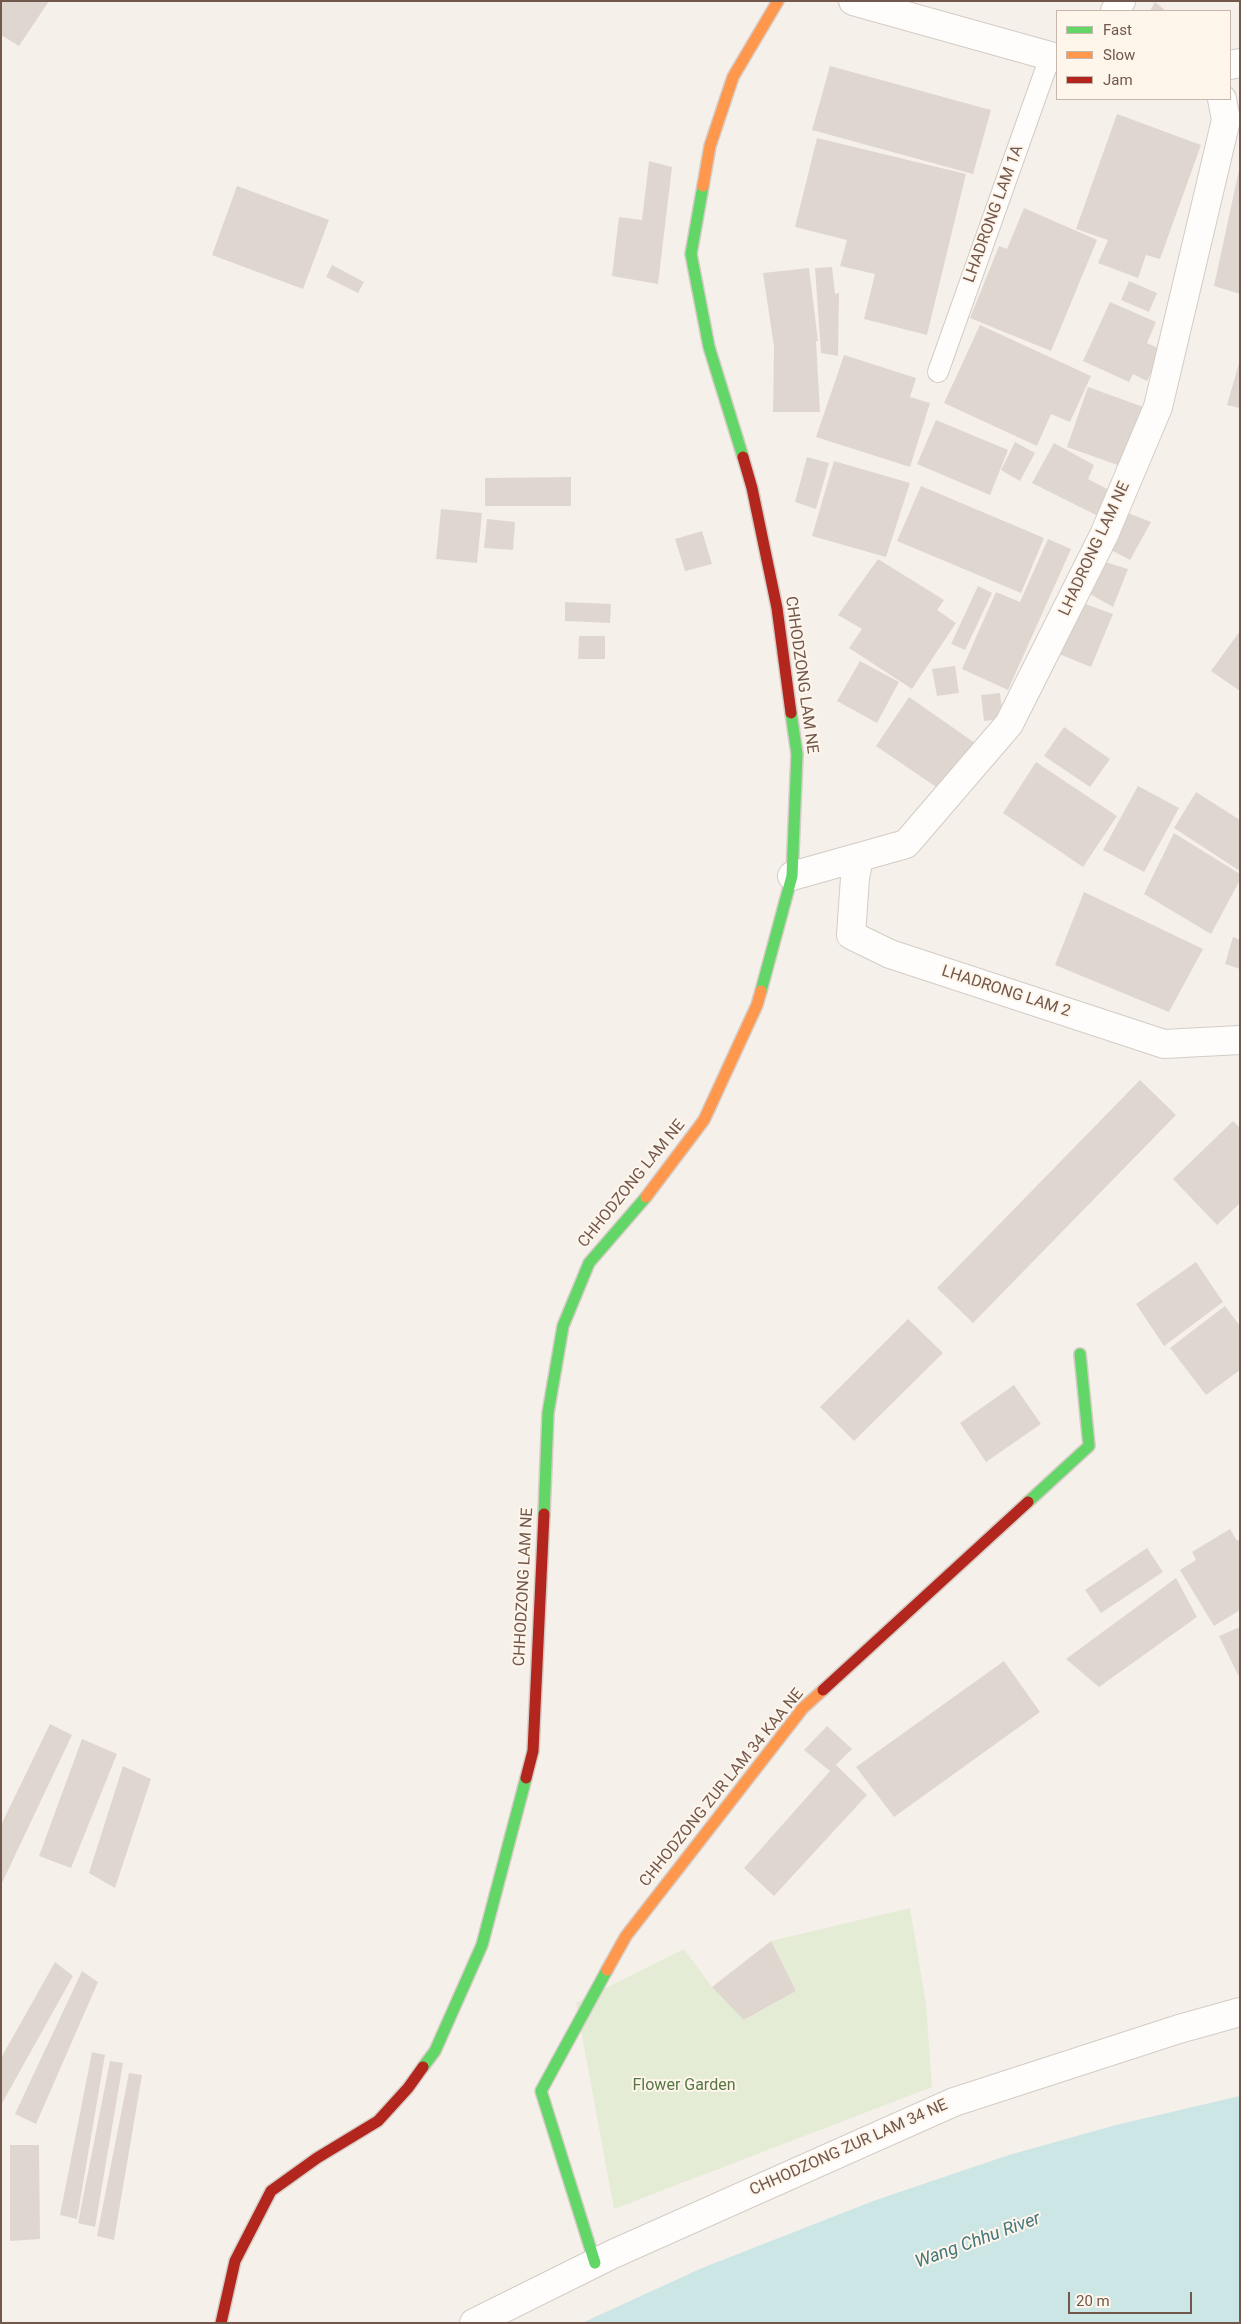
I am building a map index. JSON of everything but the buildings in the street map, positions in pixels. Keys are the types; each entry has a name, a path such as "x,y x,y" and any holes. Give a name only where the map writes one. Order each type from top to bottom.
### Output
{"street":[{"name":"CHHODZONG LAM NE","path":"221,2323 235,2261 272,2191 317,2158 378,2121 408,2088 435,2051 482,1945 533,1751 548,1413 563,1326 589,1263 632,1215 704,1120 756,1005 792,876 797,754 777,608 752,488 709,347 691,254 710,146 733,77 778,1"},
{"path":"853,1 1053,58"},
{"name":"LHADRONG LAM NE","path":"792,876 906,844 1009,724 1104,535 1158,407 1226,120 1222,100"},
{"name":"LHADRONG LAM 2","path":"859,858 855,878 852,935 890,954 1164,1044 1240,1040"},
{"name":"CHHODZONG ZUR LAM 34 KAA NE","path":"595,2263 541,2091 626,1936 803,1708 1090,1446 1080,1354"},
{"name":"CHHODZONG ZUR LAM 34 NE","path":"474,2323 595,2263 954,2102 1179,2029 1240,2012"}],"lane":[{"name":"LHADRONG LAM 1A","path":"938,372 1053,58"}],"green space":[{"name":"Flower Garden","path":"910,1908 926,2004 932,2087 614,2209 576,2003 684,1949 712,1987 745,2020 796,1991 771,1941"}],"water":[{"name":"Wang Chhu River","path":"1240,2096 1240,2323 582,2323 702,2268 876,2200 1009,2155 1116,2125"}],"traffic: fast":[{"path":"703,186 691,254 709,347 743,457"},
{"path":"761,991 792,876 797,754 791,713"},
{"path":"544,1514 548,1413 563,1326 589,1263 646,1197"},
{"path":"1028,1502 1089,1446 1080,1354"},
{"path":"423,2067 435,2051 482,1945 526,1778"},
{"path":"595,2263 541,2091 607,1970"}],"traffic: slow":[{"path":"703,186 710,146 733,77 778,1"},
{"path":"646,1197 704,1120 757,1005 761,991"},
{"path":"607,1970 626,1936 803,1708 823,1690"}],"traffic: jam":[{"path":"743,457 752,488 777,608 791,713"},
{"path":"823,1690 1028,1502"},
{"path":"526,1778 533,1751 544,1514"},
{"path":"221,2323 235,2261 271,2191 317,2158 378,2121 408,2088 423,2067"}]}
